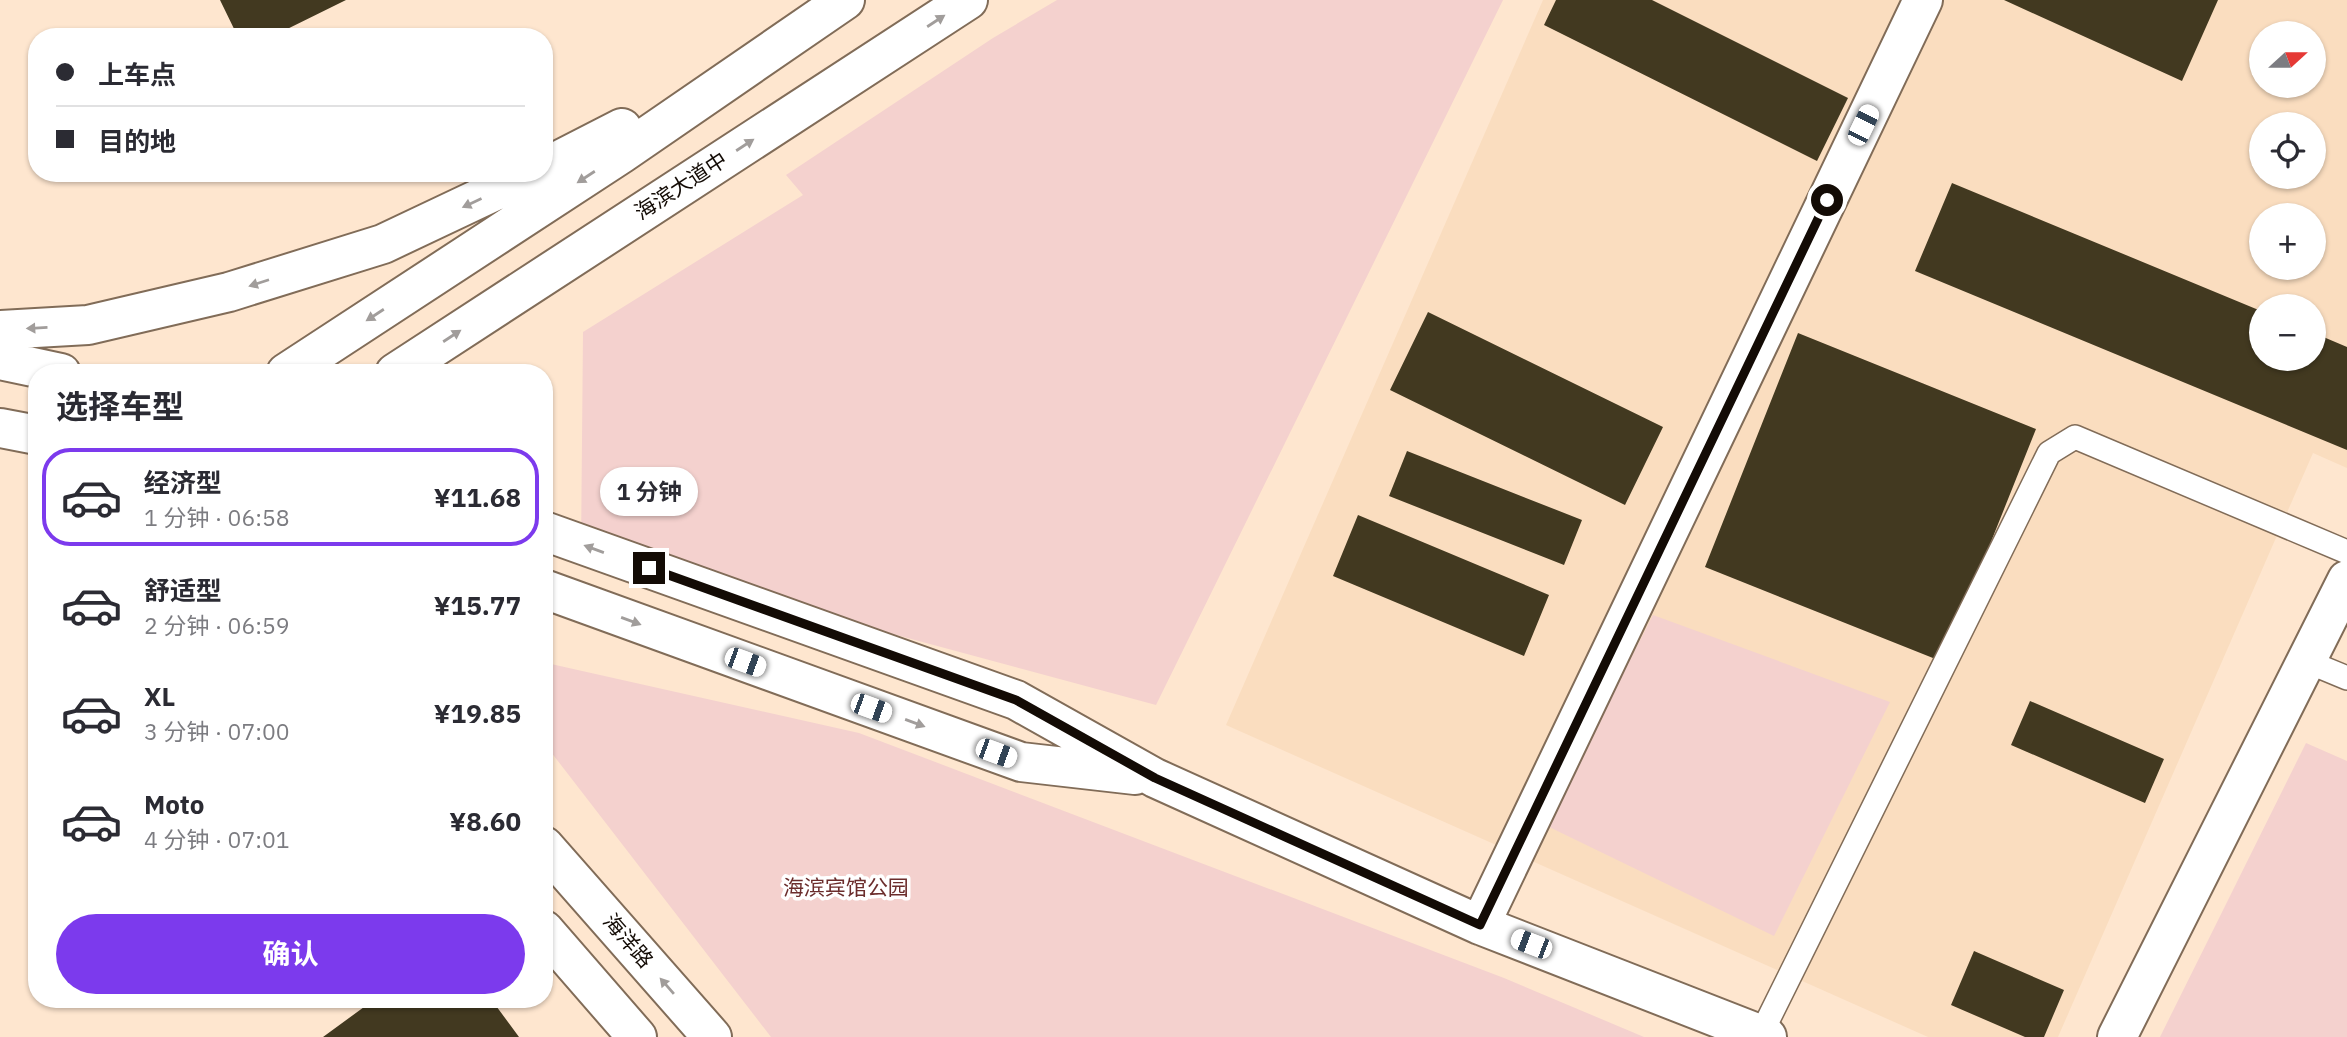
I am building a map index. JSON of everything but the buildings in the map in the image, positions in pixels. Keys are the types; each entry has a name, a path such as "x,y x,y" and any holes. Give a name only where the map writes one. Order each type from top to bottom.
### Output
{"street":[{"path":"300,364 621,154 845,0"},
{"name":"海滨大道中","path":"409,364 968,0"},
{"path":"1480,925 1923,0"},
{"path":"553,163 764,56"},
{"path":"0,330 88,325 229,292 383,244 514,182"},
{"path":"0,360 28,366"},
{"path":"0,428 28,433"},
{"path":"553,534 1016,700 1155,778 1480,925 1764,1036"},
{"path":"2117,1037 2347,580"},
{"path":"553,592 1021,762 1155,778"},
{"name":"海洋路","path":"553,856 712,1037"},
{"path":"553,940 637,1037"}],"lane":[{"path":"1764,1036 2049,453 2075,437 2347,552"},
{"path":"2306,662 2347,678"}],"shaded area":[{"path":"1543,0 2347,0 2347,468 2313,453 2058,1037 1928,1037 1226,725"}],"green space":[{"path":"1057,0 1503,0 1156,705 581,550 583,332 803,195 786,175 993,38"},
{"path":"1653,615 1890,702 1774,936 1545,825"},
{"name":"海滨宾馆公园","path":"553,664 859,733 1504,978 1644,1037 771,1037 553,755"},
{"path":"2306,743 2347,761 2347,1037 2160,1037"}],"route":[{"path":"649,568 1016,700 1155,778 1480,925 1827,200"}]}
